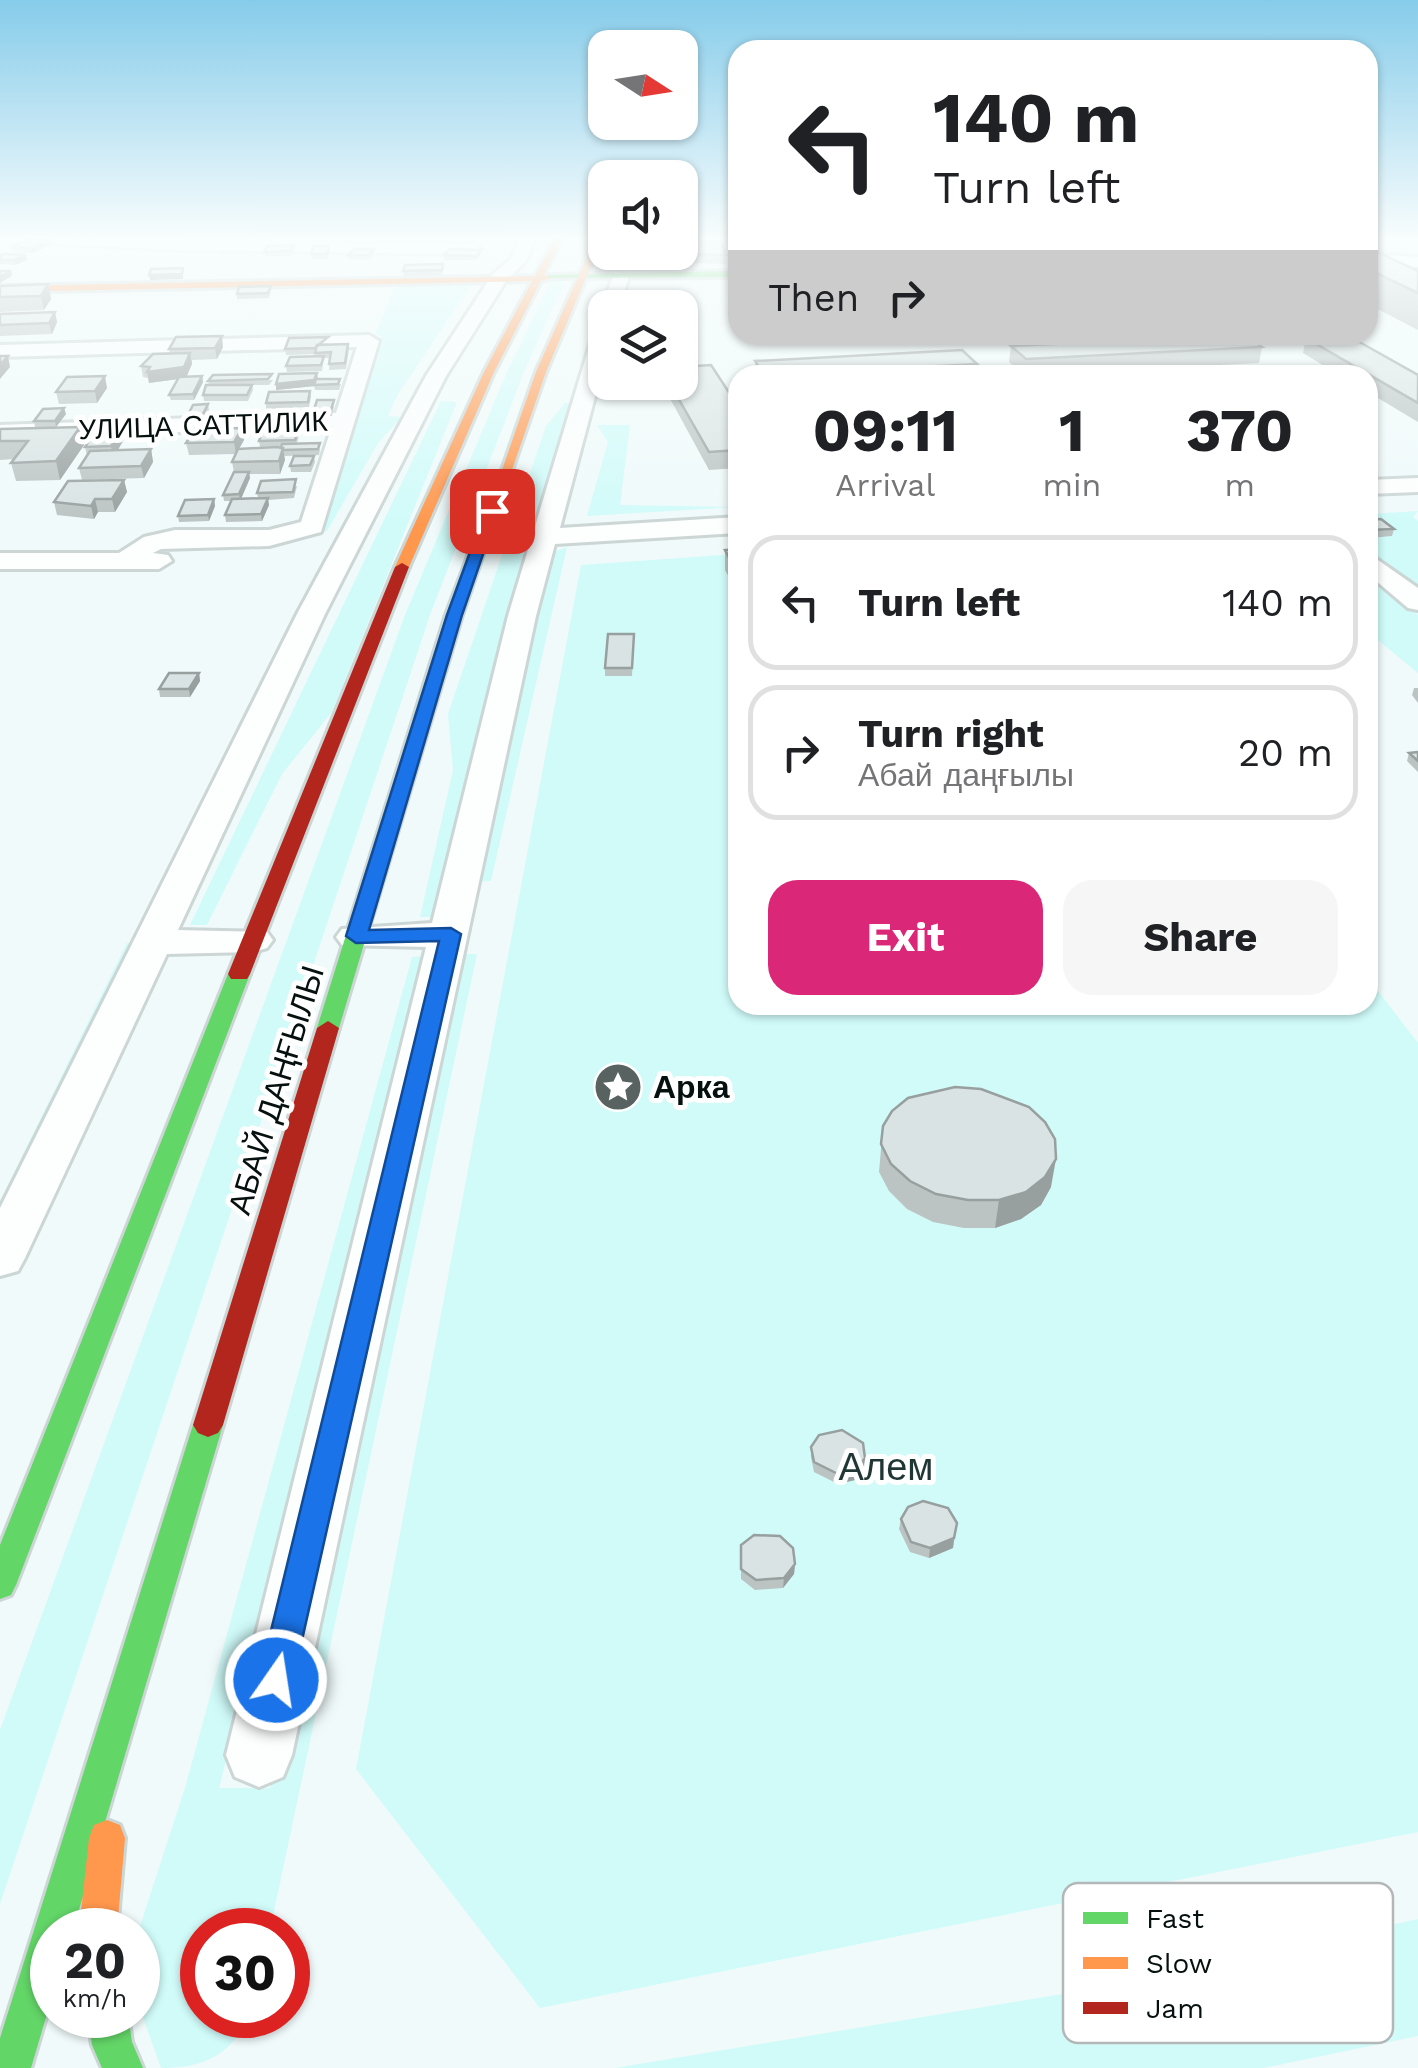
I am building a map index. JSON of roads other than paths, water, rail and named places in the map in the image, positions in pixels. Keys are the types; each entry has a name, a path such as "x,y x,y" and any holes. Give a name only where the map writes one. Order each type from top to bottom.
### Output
{"main road":[{"path":"0,1585 380,615 508,335"},
{"name":"АБАЙ ДАҢҒЫЛЫ","path":"60,1908 454,615 558,335"},
{"path":"100,1908 119,1718"},
{"name":"АБАЙ ДАҢҒЫЛЫ","path":"12,2068 30,2008"},
{"path":"111,2038 123,2068"}],"street":[{"path":"0,1258 342,555 436,376 464,335"},
{"path":"0,351 362,338 370,341 312,527 285,534 170,538 132,553 130,562"},
{"path":"259,1755 544,537 588,384"},
{"name":"УЛИЦА САТТИЛИК","path":"0,432 347,419"},
{"path":"1378,487 1418,485"},
{"path":"544,537 728,526"},
{"path":"0,562 342,555"},
{"path":"1378,569 1418,602"},
{"path":"356,936 451,934"},
{"path":"153,942 253,940"}],"place":[{"name":"Арка","path":"618,1087"}],"park label":[{"name":"Алем","path":"886,1467"}]}
